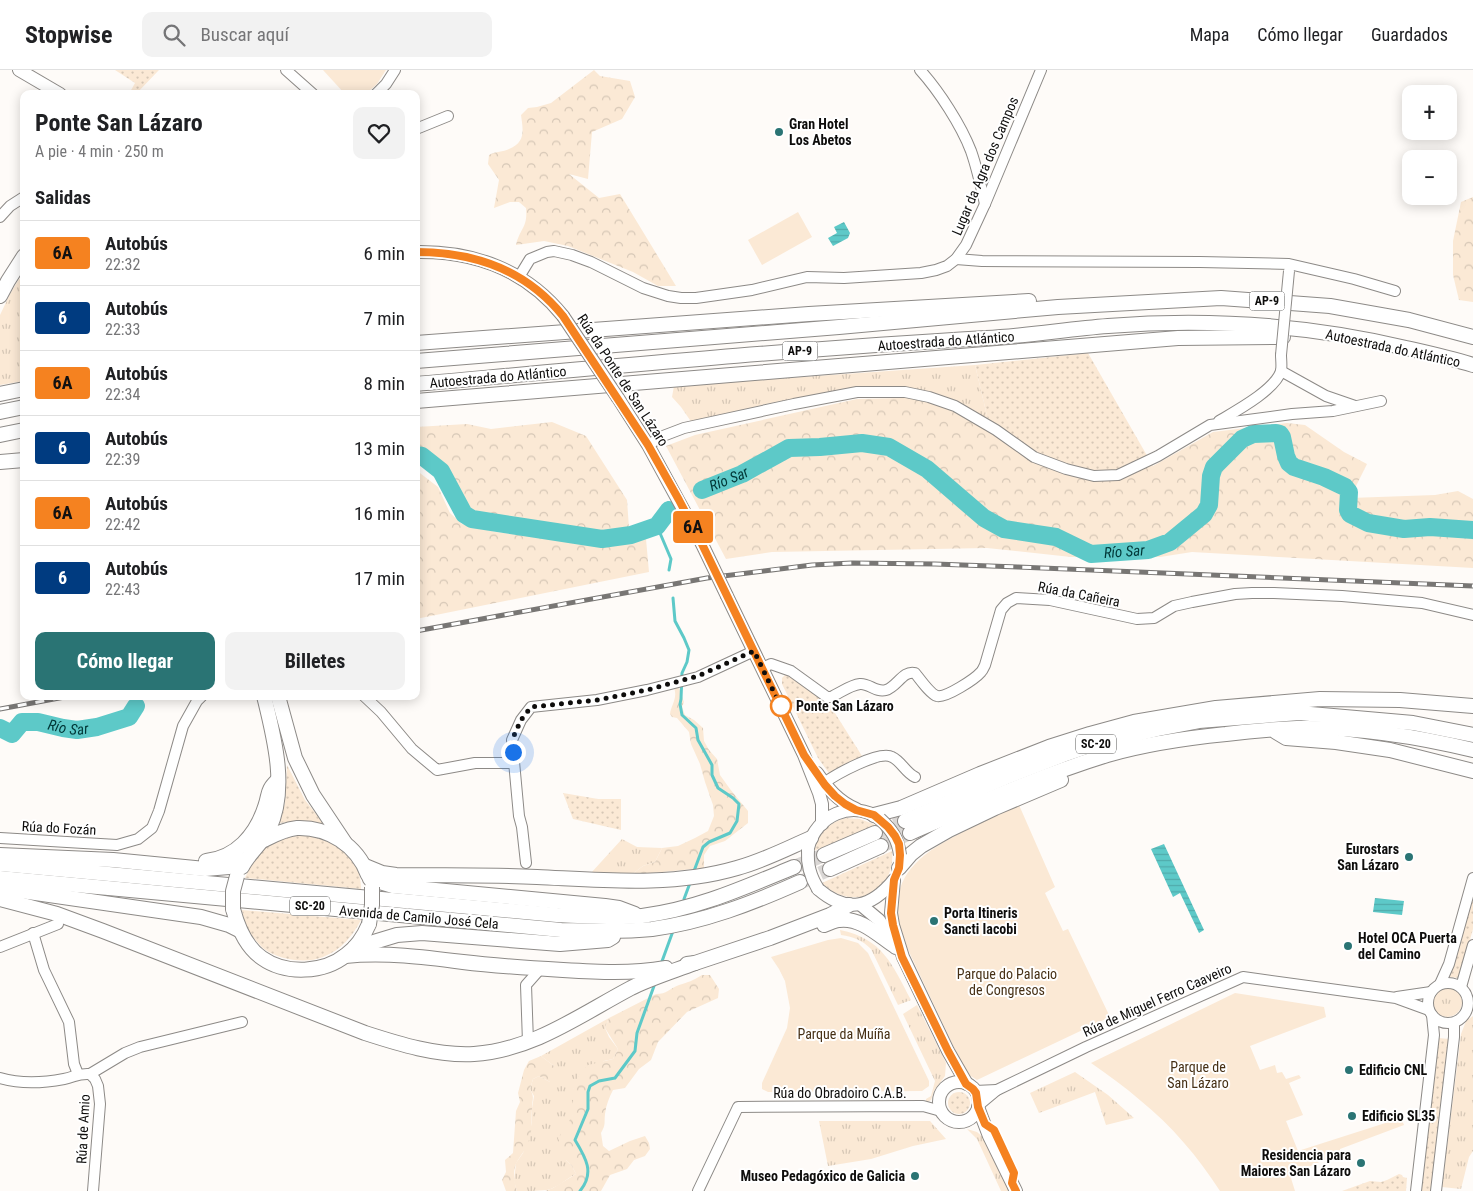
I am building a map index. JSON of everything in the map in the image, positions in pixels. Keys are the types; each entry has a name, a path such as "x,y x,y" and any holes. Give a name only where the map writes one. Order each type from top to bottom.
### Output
{"highway":[{"path":"0,296 20,262"},
{"name":"Autoestrada do Atlántico","path":"420,361 1058,307 1221,298 1330,306 1409,320 1473,337"},
{"path":"420,343 809,314 1037,300 1058,307"},
{"name":"Autoestrada do Atlántico","path":"420,384 700,359 1016,336 1108,326 1184,322 1218,322 1331,333 1403,347 1473,365"},
{"path":"420,401 1178,338 1274,336 1313,339 1331,333"},
{"path":"0,394 20,390"},
{"path":"0,412 20,408"},
{"path":"0,435 20,431"},
{"path":"0,462 20,460"},
{"path":"1267,704 1328,699 1400,700 1473,706"},
{"path":"264,840 277,806 278,780 278,760 265,700"},
{"path":"279,700 295,758 313,794 345,842 352,849 369,877 372,906 369,924 350,952"},
{"path":"1267,704 1299,713"},
{"name":"SC-20","path":"824,855 901,808 1049,747 1134,722 1200,710 1267,704"},
{"name":"SC-20","path":"1473,736 1413,723 1299,713 1199,721 1095,744 1063,755 1012,774 907,827 1067,768 1109,755 1168,741 1296,728 1339,729 1402,736 1473,750"},
{"path":"1270,730 1286,738 1336,742 1390,750 1473,771"},
{"name":"SC-20","path":"898,868 921,846 949,830 1064,779 1104,765 1109,755"},
{"path":"113,860 144,859 193,862 229,855 253,832 263,812 270,787 278,780"},
{"path":"345,842 330,834 296,828 278,833 264,840 246,859 237,876 233,891 233,909 240,930 252,949 262,958 274,965 288,969 304,970 320,968 334,963 350,952 397,935 422,933 560,944 608,940 621,931"},
{"path":"369,877 382,873 396,875 483,875 595,881 671,879 736,869 809,844"},
{"path":"830,869 881,846"},
{"path":"0,855 113,860 205,870 228,866 246,859"},
{"name":"Avenida de Camilo José Cela","path":"0,864 557,915 620,918 675,910 711,900 794,868"},
{"path":"369,877 392,886 619,908 640,916"},
{"name":"Avenida de Camilo José Cela","path":"0,878 561,930 621,931 652,929 702,919 753,902 800,882"},
{"path":"0,888 201,916 240,930"},
{"path":"0,899 57,914 103,930 365,1033 402,1045 436,1052 473,1054 528,1042 555,1030 633,987 695,963 770,938 855,905"},
{"path":"770,938 804,931 840,920 852,920 867,927 899,952"},
{"path":"350,952 391,954 492,965 617,973 645,972 695,963"}],"main road":[{"path":"20,70 53,90"},
{"name":"Rúa da Ponte de San Lázaro","path":"420,252 451,253 494,264 518,277 541,293 563,316 648,445 701,542 804,755 822,804 822,824"},
{"name":"Rúa da Ponte de San Lázaro","path":"804,755 824,784 835,796 856,810"},
{"path":"899,952 891,913 898,868 899,844 888,827 856,810 835,814 822,824 809,844 807,862 810,877 818,889 827,897 839,902 855,905 879,920 899,952 948,1051 978,1096 978,1106 989,1136 1016,1191"},
{"path":"855,905 881,894 898,868"},
{"path":"947,1086 950,1074 948,1051"},
{"path":"971,1088 960,1082 947,1086 939,1098 941,1111 945,1117 954,1122 965,1121 975,1114 978,1106"},
{"path":"965,1121 989,1136"}],"street":[{"path":"286,70 308,90"},
{"path":"380,90 395,70"},
{"path":"920,70 953,117 971,150 985,204"},
{"name":"Lugar da Agra dos Campos","path":"956,259 966,245 985,204 1041,70"},
{"path":"420,128 448,116"},
{"path":"0,217 10,206 20,200"},
{"path":"518,277 530,259 542,253 554,251 590,262 644,288 681,298 696,298 752,290 807,277 844,278 920,273 947,266 956,259 982,261 1200,262 1289,268 1354,279 1395,291"},
{"path":"648,445 663,436 684,428 794,404 857,392 905,392 929,396 955,406 996,430 1034,457 1066,469 1094,476 1118,475 1158,456 1258,397 1272,384 1281,371 1289,268"},
{"path":"1281,371 1326,396 1356,406"},
{"path":"1210,425 1292,414 1333,412 1380,401"},
{"name":"Rúa da Cañeira","path":"762,668 771,664 791,671 827,697 831,697 857,684 880,691 886,690 912,672 915,673 932,694 942,696 965,684 982,672 1001,610 1007,603 1016,598 1050,600 1137,619 1154,618 1174,606 1252,593 1342,596 1422,603 1473,615"},
{"path":"526,863 522,827 518,816 512,740 521,720 531,707 597,700 683,681 754,651"},
{"name":"Rúa do Fozán","path":"0,838 116,844 138,839 152,828 159,811 183,726 198,700"},
{"path":"368,700 381,712 412,749 437,770 475,764 514,763"},
{"path":"824,784 853,766 885,756 892,757 915,777"},
{"path":"1416,1191 1434,1035 1428,998 1431,992 1440,984 1449,964 1473,878"},
{"path":"0,947 58,924"},
{"path":"33,933 44,970 69,1022 74,1064 78,1074"},
{"path":"1461,987 1473,945"},
{"path":"528,1042 526,985 541,968"},
{"name":"Rúa de Miguel Ferro Caaveiro","path":"978,1106 997,1090 1086,1047 1243,977 1396,998 1430,1013"},
{"path":"1430,1013 1442,1023 1454,1023 1465,1015 1468,1008 1468,998 1461,987 1451,983 1440,984"},
{"name":"Rúa de Miguel Ferro Caaveiro","path":"1396,998 1431,992"},
{"path":"90,1074 125,1053 140,1047 242,1022"},
{"path":"1436,1191 1454,1023"},
{"name":"Rúa de Amio","path":"0,1078 18,1082 36,1082 64,1079 78,1074 90,1074 95,1079 98,1086 100,1104 93,1191"},
{"name":"Rúa de Miguel Ferro Caaveiro","path":"971,1088 997,1090"},
{"name":"Rúa do Obradoiro C.A.B.","path":"698,1191 738,1107 922,1106 941,1111"}],"green space":[{"path":"115,70 159,70 140,90 131,90 135,83"},
{"path":"323,70 386,70 377,84 370,90 341,90"},
{"path":"594,70 600,76 630,81 635,97 622,119 592,132 588,179 569,174 599,198 620,194 676,286 658,286 633,272 568,246 544,241 516,245 525,224 526,208 519,202 510,202 494,208 499,180 488,164 489,155 507,150 518,143 523,131 521,115 528,108 551,103"},
{"path":"1473,197 1473,302 1459,300 1453,275 1453,241 1461,202"},
{"path":"798,212 812,237 762,265 748,240"},
{"path":"20,280 20,382 0,385 0,315 10,294"},
{"path":"1088,353 1153,466 1095,472 1030,449 988,420 975,365"},
{"path":"975,365 988,420 898,388 855,387 766,404 692,423 672,397 674,386"},
{"path":"902,388 958,401 988,420 1095,472 1153,466 1213,432 1287,423 1305,425 1344,452 1367,464 1350,498 1435,495 1458,491 1473,499 1473,568 1192,552 1160,557 1071,557 987,548 772,552 726,559 666,446 695,435 857,399 902,398"},
{"path":"552,422 586,436 627,500 629,528 607,534 471,511 448,474 432,457 420,450 420,427 467,424 491,429"},
{"path":"420,473 438,487 450,513 462,524 496,532 541,538 621,542 646,539 649,572 420,618"},
{"path":"786,674 790,675 822,700 828,702 862,756 859,759 831,776 818,758 782,684 782,678"},
{"path":"674,688 679,688 684,702 682,707 685,715 703,728 704,741 717,759 720,775 748,811 748,823 725,841 710,846 704,855 704,868 631,875 643,866 655,862 662,848 678,846 708,831 714,816 713,805 700,764 691,744 689,732 677,718 672,717 670,714 675,698"},
{"path":"287,765 305,800 324,824 300,821 279,823 285,803"},
{"path":"563,793 598,799 621,799 621,830 573,819"},
{"name":"Parque do Palacio de Congresos","path":"1019,805 1055,887 1045,893 1063,931 1068,929 1110,1017 977,1080 966,1073 903,939 898,919 898,901 901,886 908,873 918,861 946,841"},
{"path":"846,818 860,819 876,825 814,851 826,829 835,822"},
{"path":"305,835 321,839 337,847 351,858 359,873 361,889 245,878 256,858 268,846 283,839"},
{"path":"622,839 637,847 662,848 655,862 643,866 631,875 591,873"},
{"path":"892,851 891,866 887,878 880,887 870,894 859,897 847,897 834,892 822,883"},
{"path":"1473,893 1473,929 1459,978 1449,977"},
{"path":"242,910 361,920 350,937 335,951 316,959 293,960 277,956 264,949 247,928"},
{"path":"840,930 855,934 876,947 892,964 911,1000 898,1005 871,949 858,939 841,935"},
{"name":"Parque da Muíña","path":"841,938 858,943 868,953 929,1081 929,1086 922,1091 768,1092 762,1089 762,1083 787,1028 790,1008 785,981 771,957"},
{"path":"702,975 710,975 719,989 718,998 687,1012 658,1042 651,1060 639,1069 625,1088 613,1090 607,1105 601,1133 603,1146 609,1151 645,1136 650,1149 645,1156 634,1160 627,1169 610,1175 601,1191 545,1191 576,1174 566,1160 558,1138 573,1115 573,1089 579,1075 588,1065 613,1059 618,1049 605,1028 609,1018 656,994 665,992"},
{"path":"1447,987 1453,988 1461,996 1461,1008 1453,1016 1447,1017 1441,1016 1433,1008 1432,1002 1433,996 1441,988"},
{"name":"Parque de San Lázaro","path":"1235,993 1324,1007 1326,1017 1250,1046 1260,1070 1275,1065 1277,1073 1282,1072 1286,1079 1299,1075 1301,1078 1289,1083 1303,1115 1286,1121 1298,1151 1401,1118 1404,1125 1340,1149 1340,1153 1290,1175 1295,1191 1220,1191 1194,1154 1174,1131 1129,1091 1091,1063"},
{"path":"917,1005 946,1063 945,1076 934,1091 931,1100 926,1103 926,1099 931,1096 935,1081 903,1014"},
{"path":"1473,1016 1473,1151 1469,1157 1461,1189 1442,1187 1461,1034 1466,1021"},
{"path":"609,1018 605,1028 618,1049 613,1059 604,1061 573,1089 573,1115 566,1160 576,1174 551,1189 517,1191 514,1181 516,1163 523,1153 532,1123 534,1096 530,1089 533,1079 539,1076 550,1082 554,1066 541,1056"},
{"path":"1439,1038 1449,1039 1431,1191 1421,1191"},
{"path":"541,1056 554,1066 561,1078 560,1082 550,1082 539,1076 533,1079 530,1089 533,1097 531,1132 527,1145 514,1171 517,1191 506,1191 502,1180 506,1172 505,1160 513,1153 516,1111 520,1102 518,1093 524,1070 529,1061"},
{"path":"1075,1072 1108,1095 1134,1118 1106,1125 1095,1092 1039,1113 1030,1093"},
{"path":"959,1092 967,1095 970,1103 967,1111 959,1114 951,1111 948,1103 951,1095"},
{"path":"819,1121 930,1121 946,1139 913,1146 871,1159 828,1166"},
{"path":"967,1129 977,1132 984,1138 1009,1191 1001,1191 977,1139"},
{"path":"1399,1174 1407,1178 1406,1191 1342,1191 1370,1181 1381,1182"}],"water":[{"path":"844,222 850,233 848,238 833,246 828,238 837,233 834,227"},
{"path":"1164,844 1204,930 1199,933 1180,893 1173,897 1151,849"},
{"path":"1375,898 1404,901 1402,915 1373,912"}],"waterway":[{"name":"Río Sar","path":"702,490 742,474 789,448 862,443 889,447 927,469 984,518 1004,529 1056,537 1091,554 1148,550 1170,542 1204,514 1209,505 1211,476 1214,467 1242,439 1253,434 1276,433 1282,437 1289,463 1294,467 1324,477 1345,487 1349,492 1348,510 1350,514 1368,523 1404,529 1430,527 1473,530"},
{"name":"Río Sar","path":"420,456 441,471 464,514 472,519 602,539 631,535 657,526 669,510"},
{"path":"657,526 671,559 669,570"},
{"path":"673,598 675,621 689,650 687,662 682,673 680,704 682,715 696,728 698,740 712,765 712,775 718,788 739,804 737,821 730,833 709,842 703,847 694,871"},
{"name":"Río Sar","path":"0,728 12,734 22,722 38,722 77,730 97,727 129,717 136,706"},
{"path":"684,899 690,883"},
{"path":"661,964 673,931"},
{"path":"580,1191 585,1184 588,1172 583,1153 575,1140 588,1109 590,1086 599,1081 615,1078 635,1051 637,1033 654,986"}],"tunnel":[{"path":"875,833 905,821"},
{"path":"881,846 910,833"},
{"path":"794,867 824,855"},
{"path":"801,882 830,869"}],"railway":[{"path":"420,630 707,578 812,565 852,563 1018,567 1473,586"},
{"path":"0,709 48,700"}],"bus line":[{"name":"6A","path":"420,252 451,253 485,261 518,277 541,293 563,316 648,445 701,542 804,755 835,796 856,810 874,815 888,827 899,844 899,868 894,880 891,913 902,957 966,1084 978,1096 978,1107 985,1124 994,1130 1014,1173 1012,1183 1016,1191"}],"place":[{"name":"Gran Hotel Los Abetos","path":"779,132"},
{"name":"Ponte San Lázaro","path":"781,706"},
{"name":"Eurostars San Lázaro","path":"1409,857"},
{"name":"Porta Itineris Sancti Iacobi","path":"934,921"},
{"name":"Hotel OCA Puerta del Camino","path":"1348,946"},
{"name":"Edificio CNL","path":"1349,1070"},
{"name":"Edificio SL35","path":"1352,1116"},
{"name":"Residencia para Maiores San Lázaro","path":"1361,1163"},
{"name":"Museo Pedagóxico de Galicia","path":"915,1176"}],"route":[{"path":"513,752 512,740 521,720 531,707 597,700 647,690 698,676 754,651 783,711 781,706"}]}
